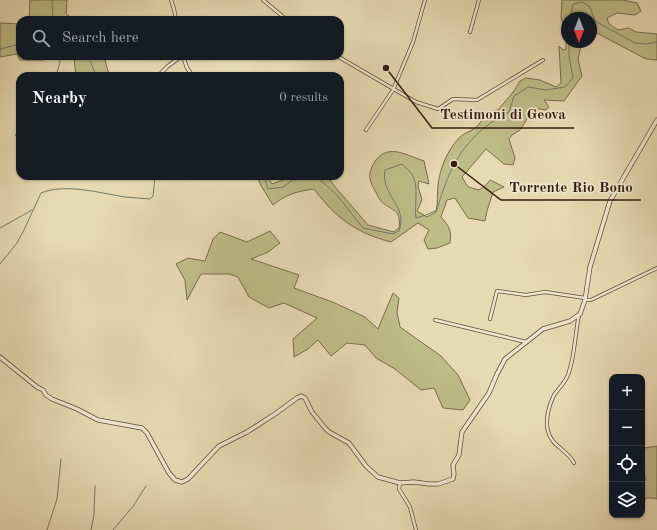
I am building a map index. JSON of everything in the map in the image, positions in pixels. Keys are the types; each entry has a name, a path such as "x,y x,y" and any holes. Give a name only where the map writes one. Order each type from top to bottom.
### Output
{"street":[{"path":"171,0 175,16"},
{"path":"263,0 282,16"},
{"path":"366,130 393,90 413,42 425,0"},
{"path":"470,32 479,0"},
{"path":"162,72 177,60"},
{"path":"184,60 190,72"},
{"path":"344,60 416,102 438,109 453,99 477,100 543,60"},
{"path":"574,463 571,456 552,441 548,431 547,415 553,397 569,373 576,330 585,299 590,266 610,201 657,120"},
{"path":"490,319 497,291 526,295 545,292 592,300 657,268"},
{"path":"0,357 36,387 44,390 46,395 52,399 77,409 98,420 142,428 147,433 169,473 175,480 179,481 188,479 219,446 247,432 301,396 305,398 312,412 325,428 329,432 349,443 366,466 378,477 400,483 414,482 434,484 453,479 453,465 459,455 464,427 489,393 505,359 543,329 570,320 580,314"},
{"path":"435,320 526,342"},
{"path":"400,483 399,489 410,507 416,530"}],"shaded area":[{"path":"30,0 67,0 66,14 69,16 29,16"},
{"path":"562,0 623,0 637,3 641,11 635,15 617,13 607,18 609,24 618,30 629,28 636,32 657,34 657,60 646,59 597,33 597,12 561,12"},
{"path":"0,23 16,24 16,54 0,57"},
{"path":"559,46 563,50 581,48 578,59 582,76 564,101 544,100 549,107 546,110 534,108 520,130 512,135 509,139 515,158 513,165 504,164 486,149 462,177 468,187 479,190 490,180 504,187 493,192 485,221 468,218 455,198 447,200 441,217 449,229 451,235 450,243 437,248 428,249 424,240 429,230 418,223 391,242 367,234 348,223 330,208 314,189 293,194 283,198 273,205 260,184 259,180 270,180 272,184 283,180 330,180 368,225 394,232 399,228 399,216 394,210 380,200 370,178 371,168 376,160 387,152 399,152 424,161 429,184 419,181 418,186 422,200 417,211 427,217 436,212 440,172 451,148 461,136 475,128 487,114 498,110 514,91 520,81 526,78 540,80 556,87 561,83"},
{"path":"74,60 105,60 109,72 76,72"},
{"path":"270,231 280,243 268,252 251,259 299,275 294,288 335,303 365,317 378,329 393,293 399,298 397,312 400,327 441,356 458,375 470,400 463,410 443,408 434,388 421,390 395,369 376,358 365,345 347,343 331,356 318,340 308,349 294,357 293,339 317,318 284,303 269,308 249,297 238,277 229,274 201,274 187,300 185,280 176,264 188,258 205,261 213,239 220,232 247,242"},
{"path":"657,446 657,499 646,498 645,500 645,448"}],"waterway":[{"path":"52,0 53,16"},
{"path":"571,12 573,4 582,2 590,7 592,12"},
{"path":"597,22 635,43 646,44 657,42"},
{"path":"0,49 16,45"},
{"path":"320,180 337,195 363,228 393,234 399,231 401,222 400,214 388,191 385,170 402,164 412,174 416,186 416,218 437,210 449,174 461,152 478,133 490,123 509,112 514,96 528,87 546,90 565,87 573,78 569,48"},
{"path":"57,72 60,60"},
{"path":"90,60 94,72"},
{"path":"0,264 17,243 41,193 50,190 72,189 150,199 153,196 155,180"},
{"path":"265,180 268,189 283,187 293,180"},
{"path":"0,228 32,210"},
{"path":"47,530 57,499 61,459"},
{"path":"91,530 94,515 95,486"},
{"path":"113,530 134,505 146,486"}],"place":[{"name":"Testimoni di Geova","path":"386,68"},
{"name":"Torrente Rio Bono","path":"454,164"}]}
